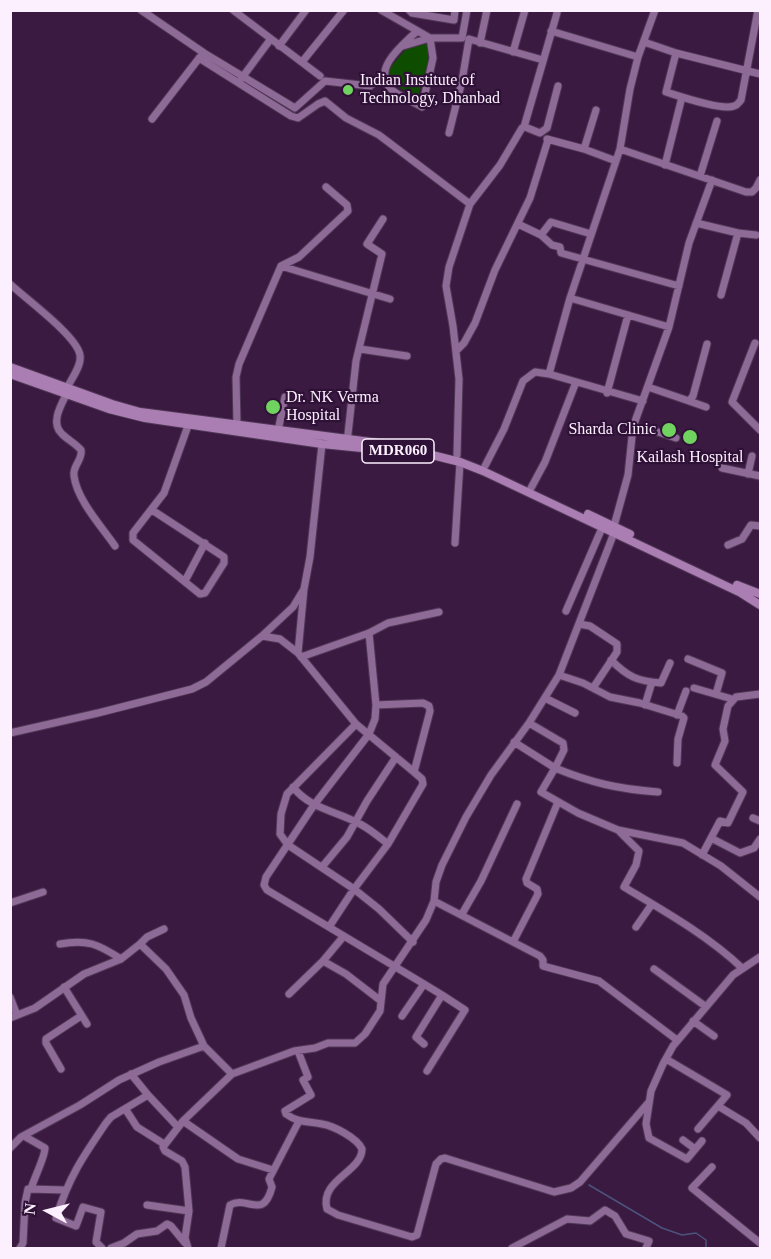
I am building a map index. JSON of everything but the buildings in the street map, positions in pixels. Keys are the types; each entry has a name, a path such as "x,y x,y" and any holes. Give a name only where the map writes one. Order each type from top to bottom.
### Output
{"main road":[{"name":"MDR060","path":"10,367 126,414 322,444 346,442"},
{"name":"MDR060","path":"10,374 140,412 237,424 458,458 485,466 741,593 760,605"},
{"name":"MDR060","path":"458,458 602,528 614,530 760,594"}],"street":[{"path":"141,10 201,55 291,116 298,118 325,101 346,118 379,135 470,204"},
{"path":"233,10 320,76"},
{"path":"279,45 306,10"},
{"path":"302,62 344,10"},
{"path":"381,10 430,38"},
{"path":"411,12 454,20 455,10"},
{"path":"403,46 430,38 462,38 466,10"},
{"path":"480,43 487,10"},
{"path":"513,52 525,10"},
{"path":"549,375 570,297 620,149 638,57 655,10"},
{"path":"676,53 666,92 718,105 735,106 741,100 758,10"},
{"path":"454,543 459,379 446,286 454,246 470,204 500,165 524,127 557,13"},
{"path":"417,31 390,60 385,73 386,82 391,90 422,107 434,58 430,38"},
{"path":"551,31 638,57"},
{"path":"448,133 462,81 469,39 543,60"},
{"path":"240,80 270,40"},
{"path":"644,42 676,53 760,74"},
{"path":"152,119 201,55"},
{"path":"240,80 295,108 326,81 370,86 385,73"},
{"path":"540,133 547,128 558,86"},
{"path":"665,165 682,97"},
{"path":"584,149 596,110"},
{"path":"700,176 717,121"},
{"path":"524,127 540,133 548,140 584,149 616,161"},
{"path":"456,351 464,343 475,323 495,270 530,198 548,140"},
{"path":"620,149 760,194"},
{"path":"187,1247 189,1211 184,1164 165,1151 164,1144 232,1074 328,1043 355,1043 360,1040 380,1011 383,984 426,921 434,901 438,874 466,817 559,675 614,530 628,475 633,427 669,327 688,243 712,180"},
{"path":"752,192 760,180"},
{"path":"237,424 236,384 239,364 281,266 299,257 346,214 347,205 326,187"},
{"path":"346,442 356,362 382,254 367,244 383,219"},
{"path":"541,235 551,222 591,234"},
{"path":"696,223 756,235"},
{"path":"518,224 541,235 552,245 560,247 561,253 679,286"},
{"path":"721,295 738,233"},
{"path":"281,266 390,299"},
{"path":"10,284 66,334 77,348 80,360 59,410 58,428 60,433 81,450 82,457 75,469 74,477 86,505 115,546"},
{"path":"570,297 669,327"},
{"path":"607,393 628,315"},
{"path":"755,343 732,402 760,430"},
{"path":"689,400 693,396 707,344"},
{"path":"360,349 407,356"},
{"path":"485,466 504,429 523,381 535,372 643,401"},
{"path":"531,488 545,462 576,382"},
{"path":"648,387 706,407"},
{"path":"278,430 285,397"},
{"path":"152,510 223,555 224,563 205,594 200,594 133,540 133,533 164,493 189,423"},
{"path":"633,427 652,430 676,438"},
{"path":"300,655 304,589 310,557 322,444"},
{"path":"748,474 752,456"},
{"path":"722,468 760,476"},
{"path":"728,545 742,539 752,525 760,526"},
{"path":"566,611 602,528"},
{"path":"185,581 205,543"},
{"path":"10,733 192,689 206,682 262,636 293,607 304,589"},
{"path":"300,655 369,633 388,623 439,612"},
{"path":"579,624 590,626 617,644 617,652 593,688"},
{"path":"369,633 376,705 375,719 369,734 314,805 266,877 264,887 465,1010 428,1071"},
{"path":"262,636 280,639 300,655 356,724 423,781 422,787 388,844 329,927"},
{"path":"688,659 722,673 716,694"},
{"path":"611,660 625,675 639,680 661,683 670,663"},
{"path":"559,675 610,697 645,705 684,718 678,740 677,763"},
{"path":"645,705 652,682"},
{"path":"694,688 732,699"},
{"path":"677,715 686,691"},
{"path":"702,855 720,821 728,823 742,792 715,765 723,746 723,724 728,706 736,697 760,694"},
{"path":"545,698 574,712"},
{"path":"376,705 423,703 429,706 430,711 414,772"},
{"path":"529,723 563,743 564,750 541,792 578,813 618,830 676,841 721,866 760,897"},
{"path":"356,724 293,787 283,802 279,828 282,840 354,889 379,909 413,942"},
{"path":"514,742 555,768 588,782 658,792"},
{"path":"322,867 347,837 396,757"},
{"path":"293,787 301,797 314,805 355,822 388,844"},
{"path":"513,942 538,894 537,889 527,883 526,879 558,802"},
{"path":"462,914 481,881 517,804"},
{"path":"753,818 760,822"},
{"path":"618,830 639,851 636,865 624,887 725,952 741,968"},
{"path":"711,838 740,853 754,848 760,839"},
{"path":"10,903 43,892"},
{"path":"434,901 542,957 543,966 590,978 608,986 677,1040"},
{"path":"636,927 651,904"},
{"path":"10,997 14,1017 35,1008 84,974 121,959 147,937 164,929"},
{"path":"289,994 323,961 343,937"},
{"path":"60,944 74,941 95,944 121,959"},
{"path":"140,944 166,969 183,995 204,1046 232,1074"},
{"path":"702,1141 687,1159 651,1140 646,1127 653,1084 677,1040 705,1006 741,968 760,957"},
{"path":"323,961 346,974 381,1001"},
{"path":"654,969 705,1006"},
{"path":"402,1016 424,984"},
{"path":"64,987 87,1024"},
{"path":"424,1044 416,1036 442,995"},
{"path":"61,1069 46,1039 81,1016"},
{"path":"693,1021 714,1036"},
{"path":"10,1148 24,1136 131,1074 204,1046"},
{"path":"298,1051 308,1077 303,1080 311,1095 288,1107 285,1112 299,1121 326,1125 357,1142 362,1149 359,1159 339,1178 327,1195 326,1207 330,1212 415,1237 422,1220 436,1164 441,1159 446,1158 554,1192 562,1191 579,1182 649,1102"},
{"path":"666,1059 727,1095 698,1129"},
{"path":"131,1074 148,1095 181,1124 238,1159 273,1170"},
{"path":"102,1248 96,1242 101,1212 83,1207 76,1226 57,1218 65,1190 75,1168 111,1117 148,1095"},
{"path":"718,1106 746,1123 760,1138"},
{"path":"126,1110 138,1127 164,1144"},
{"path":"221,1248 230,1205 233,1203 257,1206 264,1203 271,1189 269,1179 299,1121"},
{"path":"20,1248 23,1243 25,1203 28,1191 31,1189 38,1166 45,1155 45,1148 24,1136"},
{"path":"683,1140 695,1149"},
{"path":"712,1167 692,1188 760,1243"},
{"path":"31,1189 65,1190"},
{"path":"147,1205 189,1211"},
{"path":"512,1248 567,1219 590,1221 604,1210 615,1216 626,1234 649,1241 646,1248"},
{"path":"111,1248 137,1234 157,1231 167,1224 187,1247"}],"green space":[{"path":"416,37 428,44 429,59 418,97 392,84 388,70"}],"waterway":[{"path":"589,1185 662,1228 682,1235 696,1233 706,1240 706,1248"}],"place":[{"name":"Indian Institute of Technology, Dhanbad","path":"348,90"},
{"name":"Dr. NK Verma Hospital","path":"273,407"},
{"name":"Sharda Clinic","path":"669,430"},
{"name":"Kailash Hospital","path":"690,437"}]}
